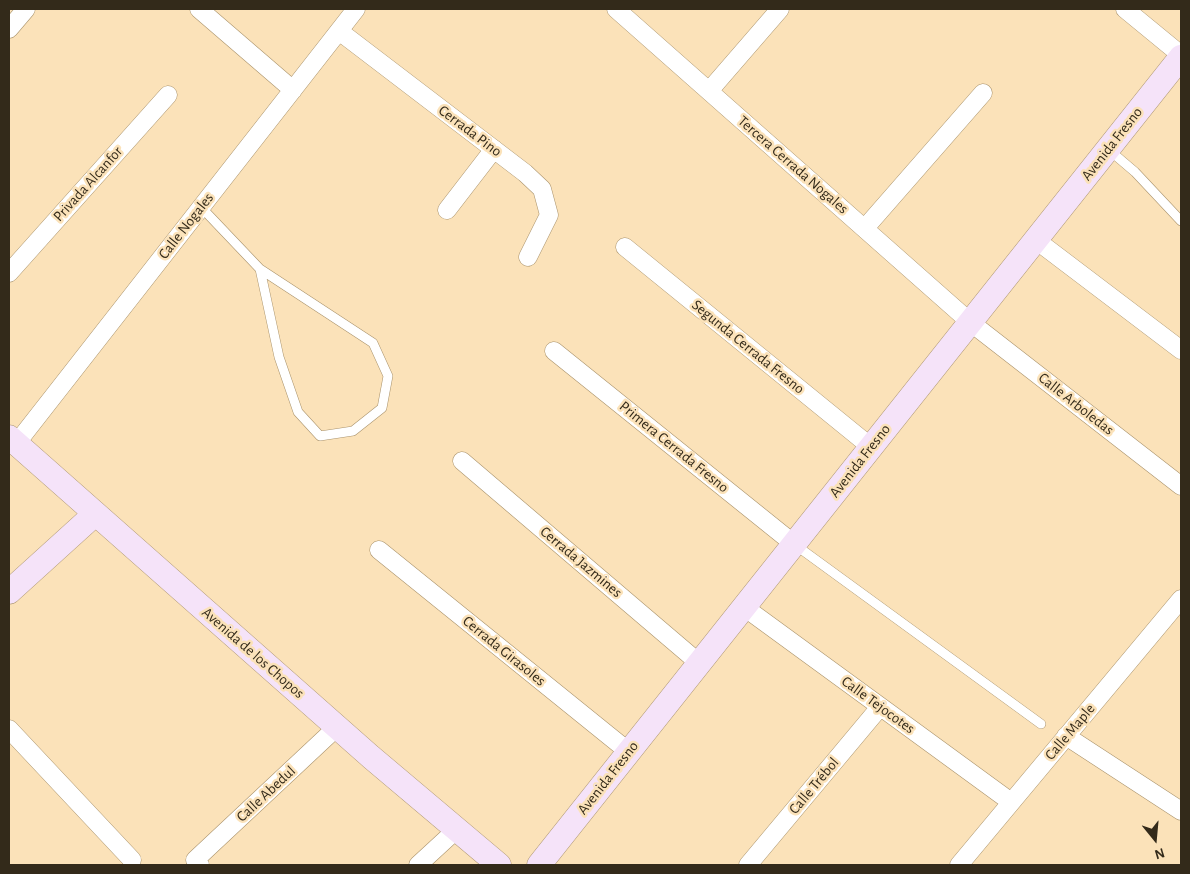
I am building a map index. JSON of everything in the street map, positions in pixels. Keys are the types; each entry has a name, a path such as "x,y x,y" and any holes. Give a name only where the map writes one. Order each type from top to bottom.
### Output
{"street":[{"path":"9,29 26,9"},
{"path":"199,9 293,90"},
{"name":"Calle Nogales","path":"12,440 201,207 356,9"},
{"name":"Tercera Cerrada Nogales","path":"616,9 970,322"},
{"path":"709,91 780,9"},
{"path":"1125,9 1181,56"},
{"name":"Cerrada Pino","path":"339,31 525,173 542,189 549,215 528,257"},
{"name":"Avenida Fresno","path":"539,865 1181,56"},
{"path":"865,228 983,93"},
{"name":"Privada Alcanfor","path":"9,273 168,95"},
{"path":"447,210 494,149"},
{"path":"1036,240 1181,350"},
{"name":"Segunda Cerrada Fresno","path":"625,247 871,447"},
{"name":"Calle Arboledas","path":"970,322 1181,486"},
{"name":"Primera Cerrada Fresno","path":"554,351 794,544"},
{"name":"Avenida de los Chopos","path":"12,440 337,727 499,865"},
{"name":"Cerrada Jazmines","path":"462,461 699,663"},
{"path":"9,592 96,514"},
{"name":"Cerrada Girasoles","path":"379,550 629,752"},
{"name":"Calle Tejocotes","path":"744,607 1012,802"},
{"name":"Calle Maple","path":"959,865 1066,736 1178,609"},
{"name":"Calle Trébol","path":"748,865 880,707"},
{"name":"Calle Abedul","path":"197,863 337,727"},
{"path":"9,729 132,860"},
{"path":"1066,736 1181,811"},
{"path":"418,865 456,830"}],"lane":[{"path":"1108,149 1136,172 1181,222"},
{"path":"201,207 260,269 373,343 388,376 382,408 354,431 320,436 298,412 279,357 260,269"},
{"path":"794,544 1041,724"}]}
